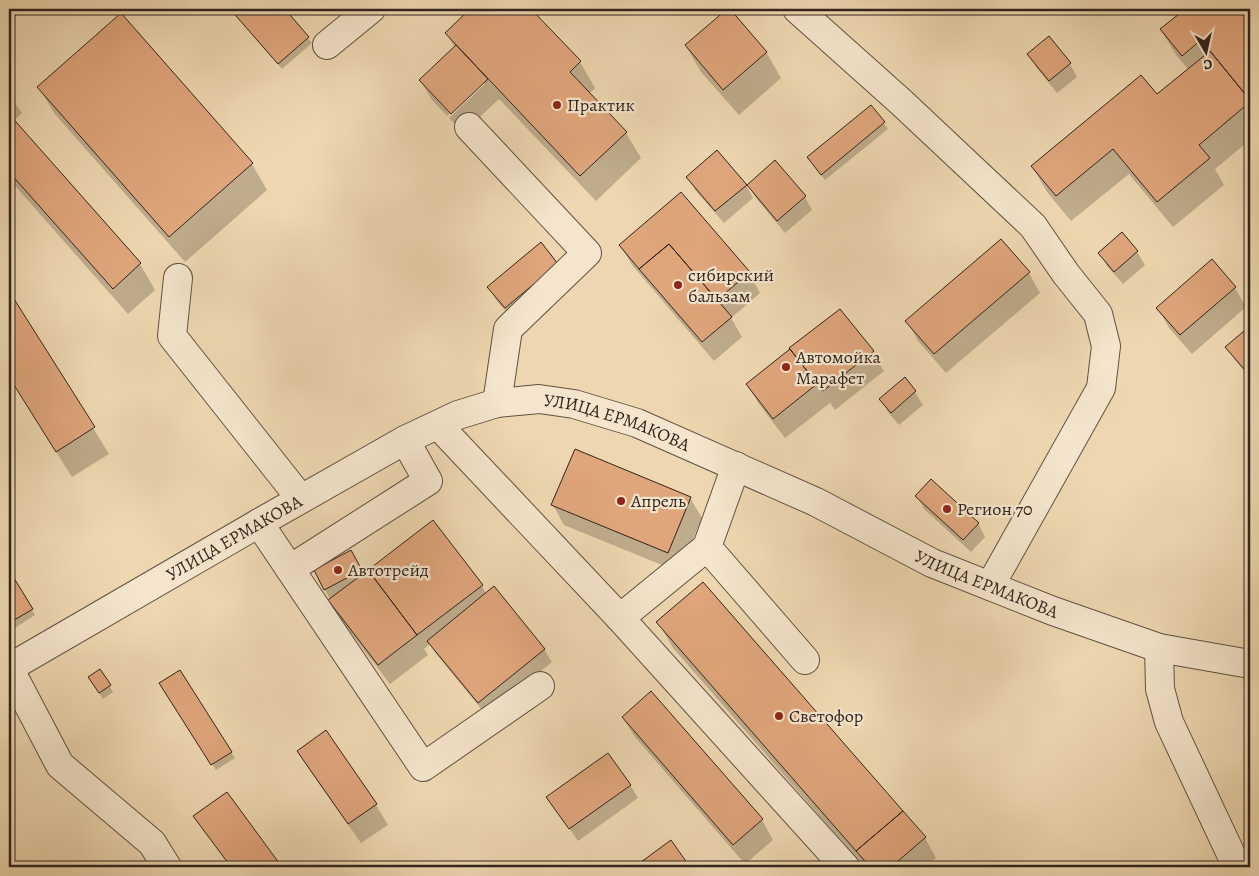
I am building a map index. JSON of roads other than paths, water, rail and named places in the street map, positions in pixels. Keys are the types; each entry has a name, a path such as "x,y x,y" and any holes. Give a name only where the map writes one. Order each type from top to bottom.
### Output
{"street":[{"path":"328,45 371,9"},
{"path":"797,9 901,102 1033,226 1066,274 1098,314 1106,346 1101,388 990,586"},
{"path":"469,127 587,253 508,329 497,403"},
{"path":"178,278 172,336 301,499"},
{"name":"УЛИЦА ЕРМАКОВА","path":"9,668 259,522 405,440 458,415 497,403 539,399 574,404 637,423 816,502 932,563 1053,611 1159,648 1250,664"},
{"path":"438,425 620,618 845,867"},
{"path":"290,568 428,481 405,440"},
{"path":"620,618 707,548 736,466"},
{"path":"259,522 423,767 540,686"},
{"path":"707,548 805,660"},
{"path":"1159,648 1160,689 1169,722 1237,867"},
{"path":"9,668 60,765 152,843 167,867"}],"place":[{"name":"Практик","path":"557,105"},
{"name":"сибирский бальзам","path":"678,285"},
{"name":"Автомойка Марафет","path":"786,367"},
{"name":"Апрель","path":"621,501"},
{"name":"Регион 70","path":"947,509"},
{"name":"Автотрейд","path":"338,570"},
{"name":"Светофор","path":"779,716"}]}
